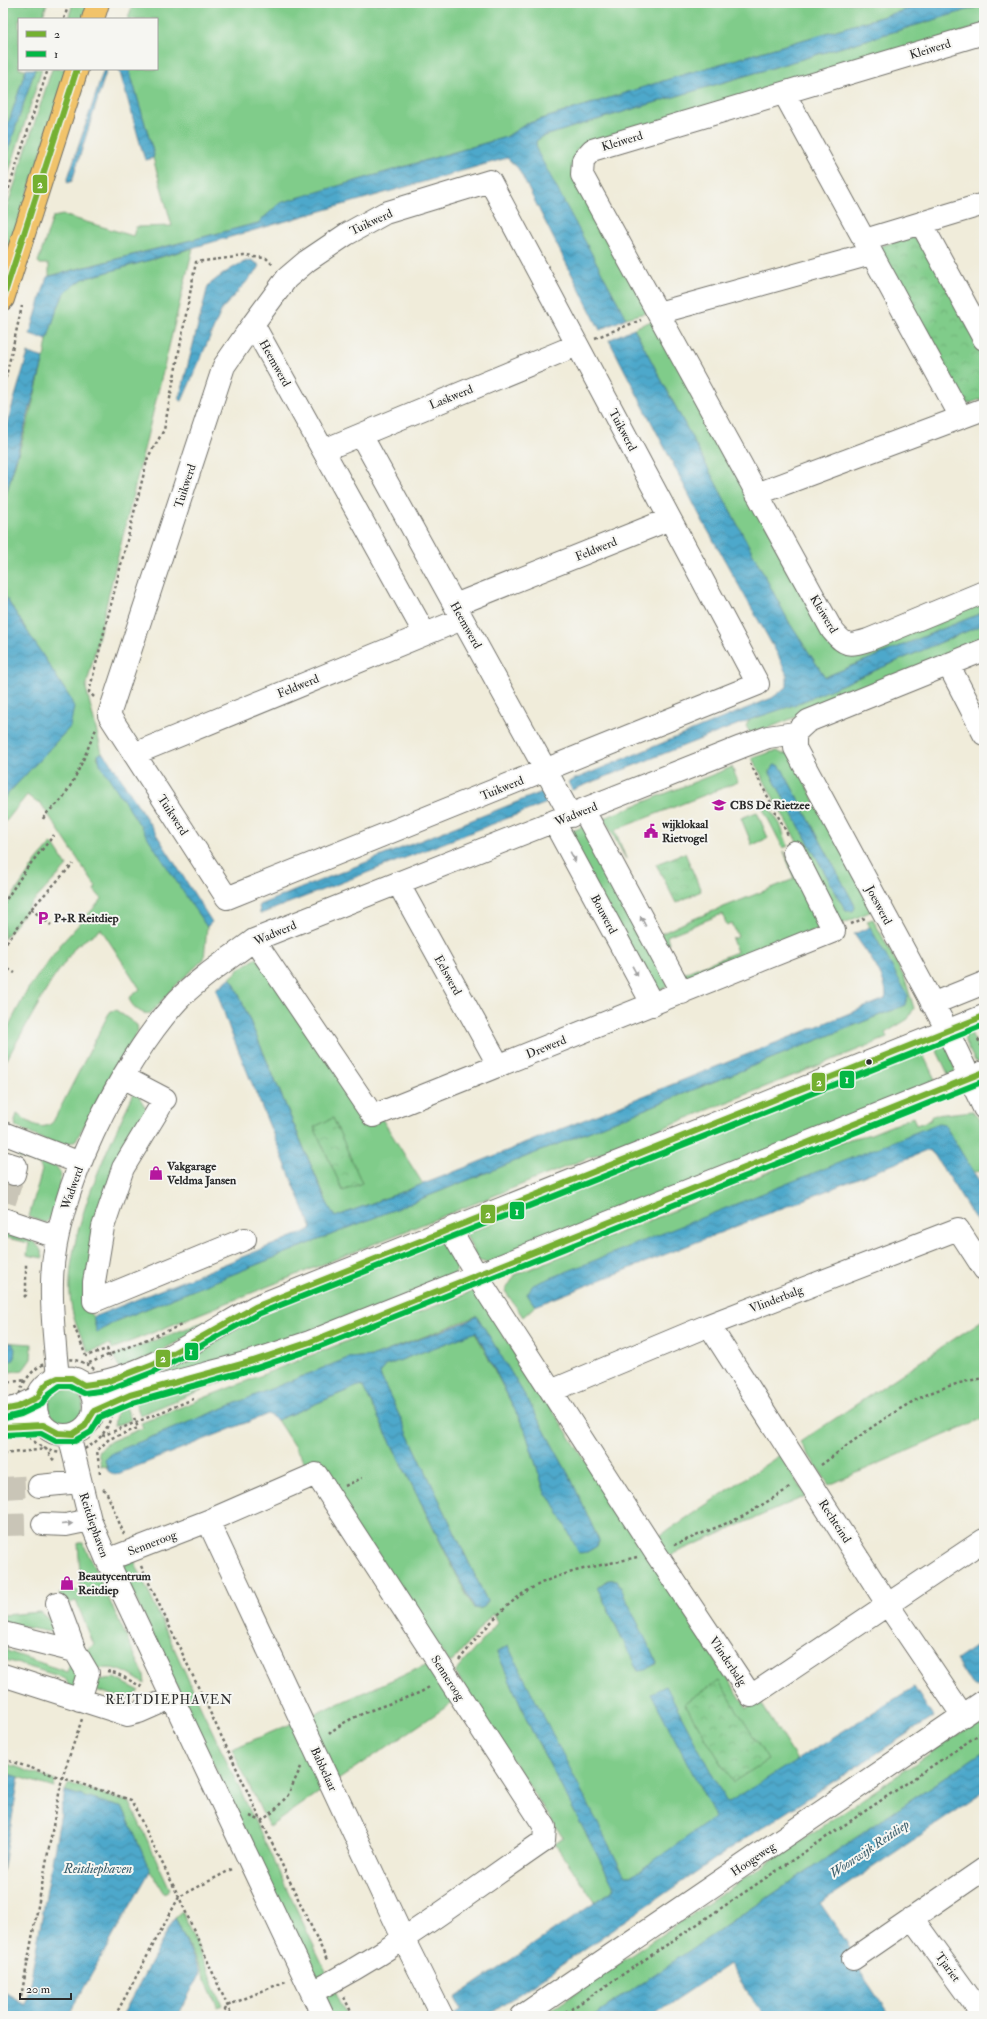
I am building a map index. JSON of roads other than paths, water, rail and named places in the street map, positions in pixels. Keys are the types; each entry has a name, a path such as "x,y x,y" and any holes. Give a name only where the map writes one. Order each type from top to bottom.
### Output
{"main road":[{"path":"93,18 98,3"},
{"path":"3,299 77,70"}],"street":[{"name":"Kleiwerd","path":"984,33 592,150 583,160 582,175 832,630 841,641 852,645 868,640 984,592"},
{"path":"784,93 961,417"},
{"name":"Tuikwerd","path":"490,181 758,684 546,771 227,898 109,715 224,366 253,324 287,278 328,245 379,216 490,181"},
{"path":"658,313 868,247 921,223 984,204"},
{"path":"921,223 984,339"},
{"name":"Heemwerd","path":"253,324 425,634"},
{"name":"Laskwerd","path":"324,450 577,345"},
{"path":"758,494 984,409"},
{"name":"Heemwerd","path":"360,434 570,816"},
{"name":"Feldwerd","path":"134,754 425,634 459,612 670,519"},
{"path":"795,733 808,721 984,650"},
{"path":"948,664 984,734"},
{"name":"Wadwerd","path":"58,1378 51,1295 57,1237 61,1218 80,1163 123,1077 151,1031 179,999 218,966 254,940 741,747 768,737 795,733"},
{"name":"Joeswerd","path":"795,733 794,748 932,1004 977,1075 984,1108"},
{"path":"570,816 682,993"},
{"name":"Bouwerd","path":"570,816 653,1005"},
{"name":"Drewerd","path":"254,940 373,1116 653,1005 834,931 794,852"},
{"name":"Eelswerd","path":"398,883 499,1066"},
{"path":"932,1004 984,983"},
{"path":"32,1388 37,1412 43,1425 51,1431 69,1435 85,1427 94,1411 121,1387 153,1364 255,1308 984,1016"},
{"path":"84,1385 106,1382 121,1387 178,1380 245,1363 310,1342 977,1075"},
{"path":"123,1077 162,1103 123,1168 103,1227 94,1282 94,1300 245,1239"},
{"path":"4,1136 80,1163"},
{"path":"4,1210 57,1237"},
{"name":"Vlinderbalg","path":"450,1229 477,1275 551,1391 655,1552 751,1696 984,1540"},
{"name":"Vlinderbalg","path":"551,1391 709,1325 958,1229 984,1269"},
{"name":"Rechteind","path":"709,1325 888,1605 958,1710"},
{"path":"32,1388 42,1388 49,1382 58,1378 72,1378 84,1385 90,1392 94,1402 94,1411"},
{"path":"3,1410 18,1407 32,1388"},
{"path":"3,1428 43,1425"},
{"name":"Reitdiephaven","path":"69,1435 90,1520 107,1560 171,1698 323,2016"},
{"name":"Senneroog","path":"107,1560 208,1521 316,1474 545,1827 544,1841 403,1938 336,1980 307,1983"},
{"path":"39,1486 80,1482"},
{"path":"43,1524 66,1525 90,1520"},
{"name":"Babbelaar","path":"208,1521 403,1938 437,2007"},
{"path":"57,1603 75,1651 88,1673 84,1701"},
{"path":"3,1633 75,1651"},
{"path":"3,1675 128,1714 139,1712 171,1698"},
{"name":"Hoogeweg","path":"522,2016 958,1710 984,1701"},
{"path":"853,1959 984,1869"},
{"name":"Tjariet","path":"912,1918 983,2016"}],"water":[{"path":"929,3 984,3 984,5 576,126 542,137 536,141 537,151 626,318 600,330 518,168 507,158 83,279 64,293 47,340 30,334 47,277 258,223 280,203 506,137 526,124 679,76"},
{"path":"26,70 35,70 3,166 3,140"},
{"path":"104,70 107,70 72,181 68,183 67,181"},
{"path":"119,70 129,70 154,155 153,158 146,160"},
{"path":"251,260 258,264 259,268 222,309 182,401 179,400 208,286 229,270 241,263"},
{"path":"634,328 790,624 825,677 984,612 984,624 794,705 749,720 572,790 568,782 772,698 787,687 787,675 778,655 702,520 609,340"},
{"path":"28,353 44,358 3,505 3,437"},
{"path":"3,593 70,698 74,707 70,727 3,799"},
{"path":"102,753 108,758 212,922 207,927 100,764 98,754"},
{"path":"779,765 782,769 854,904 855,908 853,911 846,911 770,773 772,767"},
{"path":"547,790 552,801 260,913 259,905"},
{"path":"870,927 908,996 905,1005 116,1321 97,1333 93,1317 312,1229 230,1030 216,989 230,978 234,983 325,1199 335,1217 434,1180 885,999 886,992 884,984 876,966 854,934"},
{"path":"939,1123 944,1124 984,1189 984,1233 935,1156 929,1150 535,1306 527,1294 533,1285"},
{"path":"477,1316 527,1399 571,1479 599,1541 597,1546 587,1552 579,1553 552,1500 545,1493 525,1430 476,1332 385,1366 380,1372 381,1377 487,1601 485,1606 479,1609 474,1608 363,1387 358,1386 277,1420 268,1414 115,1475 108,1471 105,1460 112,1453 348,1358 374,1356 466,1322"},
{"path":"12,1343 15,1349 14,1360 3,1363 3,1344"},
{"path":"609,1580 617,1580 657,1663 645,1670 638,1671 597,1587"},
{"path":"984,1641 984,1682 977,1687 973,1687 956,1660"},
{"path":"508,1646 622,1871 626,1876 632,1876 714,1818 714,1814 651,1693 666,1686 726,1801 729,1802 914,1687 933,1717 728,1850 487,2016 451,2016 461,2009 455,1998 612,1891 614,1887 532,1731 497,1652"},
{"name":"Woonwijk Reitdiep","path":"984,1751 984,1792 820,1903 852,1950 857,1967 890,2016 764,2016 729,1964 652,2016 593,2016"},
{"path":"3,1772 19,1777 3,1872"},
{"name":"Reitdiephaven","path":"65,1791 123,1808 150,1871 68,2016 3,2016 3,1991 26,2005"},
{"path":"175,1917 200,1973 178,2016 122,2016"}],"tunnel":[{"path":"5,1202 14,1174"},
{"path":"3,1488 39,1486"},
{"path":"3,1525 43,1524"}],"place":[{"name":"CBS De Rietzee","path":"719,805"},
{"name":"wijklokaal Rietvogel","path":"651,831"},
{"name":"P+R Reitdiep","path":"43,918"},
{"name":"Vakgarage Veldma Jansen","path":"156,1173"},
{"name":"Beautycentrum Reitdiep","path":"67,1583"}],"district":[{"name":"REITDIEPHAVEN","path":"169,1699"}]}
